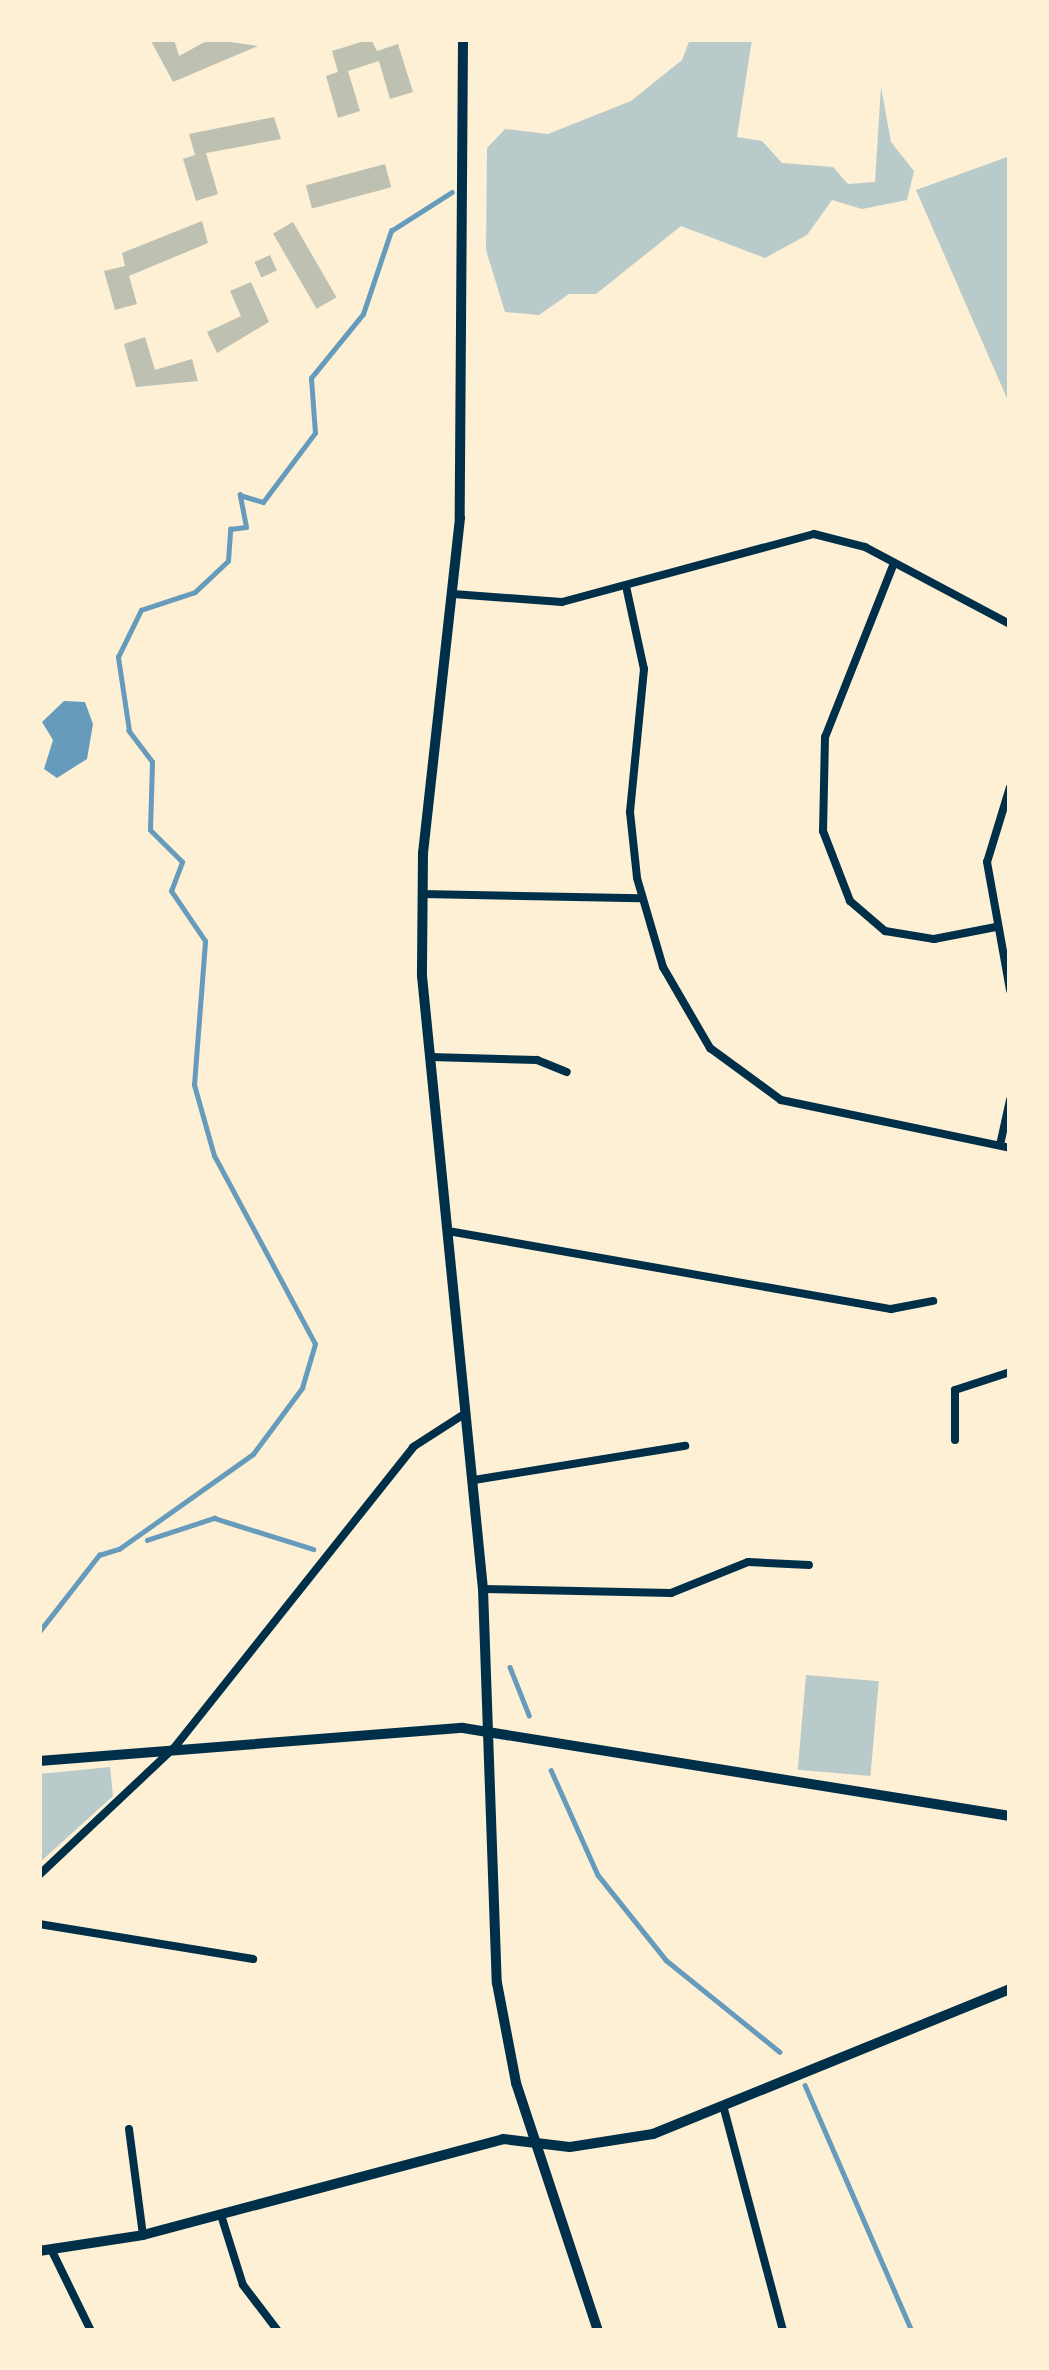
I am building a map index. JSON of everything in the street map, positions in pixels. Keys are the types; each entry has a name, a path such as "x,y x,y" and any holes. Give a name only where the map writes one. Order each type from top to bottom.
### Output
{"street":[{"path":"463,39 453,594 421,894 429,1057 483,1589 484,1731 497,1983 598,2331"},
{"path":"453,594 551,604 793,534 837,538 1010,624"},
{"path":"894,563 825,736 823,831 850,901 885,931 934,939 996,927"},
{"path":"626,586 644,654 629,823 640,898 674,988 741,1080 794,1103 1005,1147 1010,1100"},
{"path":"1010,787 986,862 1010,991"},
{"path":"421,894 640,898"},
{"path":"429,1057 537,1060 567,1072"},
{"path":"448,1232 889,1308 932,1301"},
{"path":"955,1440 957,1388 1010,1372"},
{"path":"39,1875 174,1748 413,1447 467,1412"},
{"path":"474,1480 685,1447"},
{"path":"483,1589 671,1593 752,1562 809,1565"},
{"path":"39,1761 174,1748 484,1731 1010,1816"},
{"path":"39,1924 253,1959"},
{"path":"91,2331 45,2250 143,2234 500,2140 634,2138 724,2109 840,2050 1010,1989"},
{"path":"724,2109 783,2331"},
{"path":"128,2128 143,2234"},
{"path":"221,2215 243,2284 278,2331"}],"shaded area":[{"path":"690,39 752,39 737,137 762,141 782,163 833,167 848,184 875,182 881,87 891,142 914,171 907,200 862,209 832,200 807,235 765,258 681,226 596,294 569,294 539,315 505,312 486,250 487,148 505,129 548,134 631,101 682,60"},
{"path":"1010,156 1010,405 916,190"},
{"path":"806,1675 879,1681 870,1776 798,1770"},
{"path":"110,1767 113,1796 39,1863 39,1774"}],"water":[{"path":"64,701 85,702 93,724 87,759 57,778 44,769 53,740 42,722"}],"building":[{"path":"150,39 174,39 179,56 210,39 258,46 173,82"},
{"path":"371,39 377,51 398,44 413,92 390,99 379,61 348,71 360,111 338,118 326,76 338,72 332,51"},
{"path":"274,117 281,139 206,153 218,194 196,201 183,159 195,155 189,134"},
{"path":"385,164 391,187 312,208 306,185"},
{"path":"202,221 208,243 129,276 137,304 115,310 104,271 125,266 122,253"},
{"path":"293,222 336,297 317,309 273,234"},
{"path":"270,255 277,271 261,277 254,262"},
{"path":"251,282 269,322 217,353 207,332 241,316 230,291"},
{"path":"145,337 155,370 192,359 198,381 136,387 124,344"}],"waterway":[{"path":"119,1549 253,1454 302,1388 315,1344 214,1156 194,1085 205,941 171,891 182,862 150,830 152,762 129,731 118,657 141,610 195,592 228,561 230,529 246,527 240,495 263,502 315,433 311,378 363,314 391,231 452,192"},
{"path":"147,1540 214,1518 313,1549"},
{"path":"39,1632 99,1555 119,1549"},
{"path":"510,1667 529,1715"},
{"path":"551,1770 598,1875 666,1960 780,2052"},
{"path":"805,2085 912,2331"}]}
